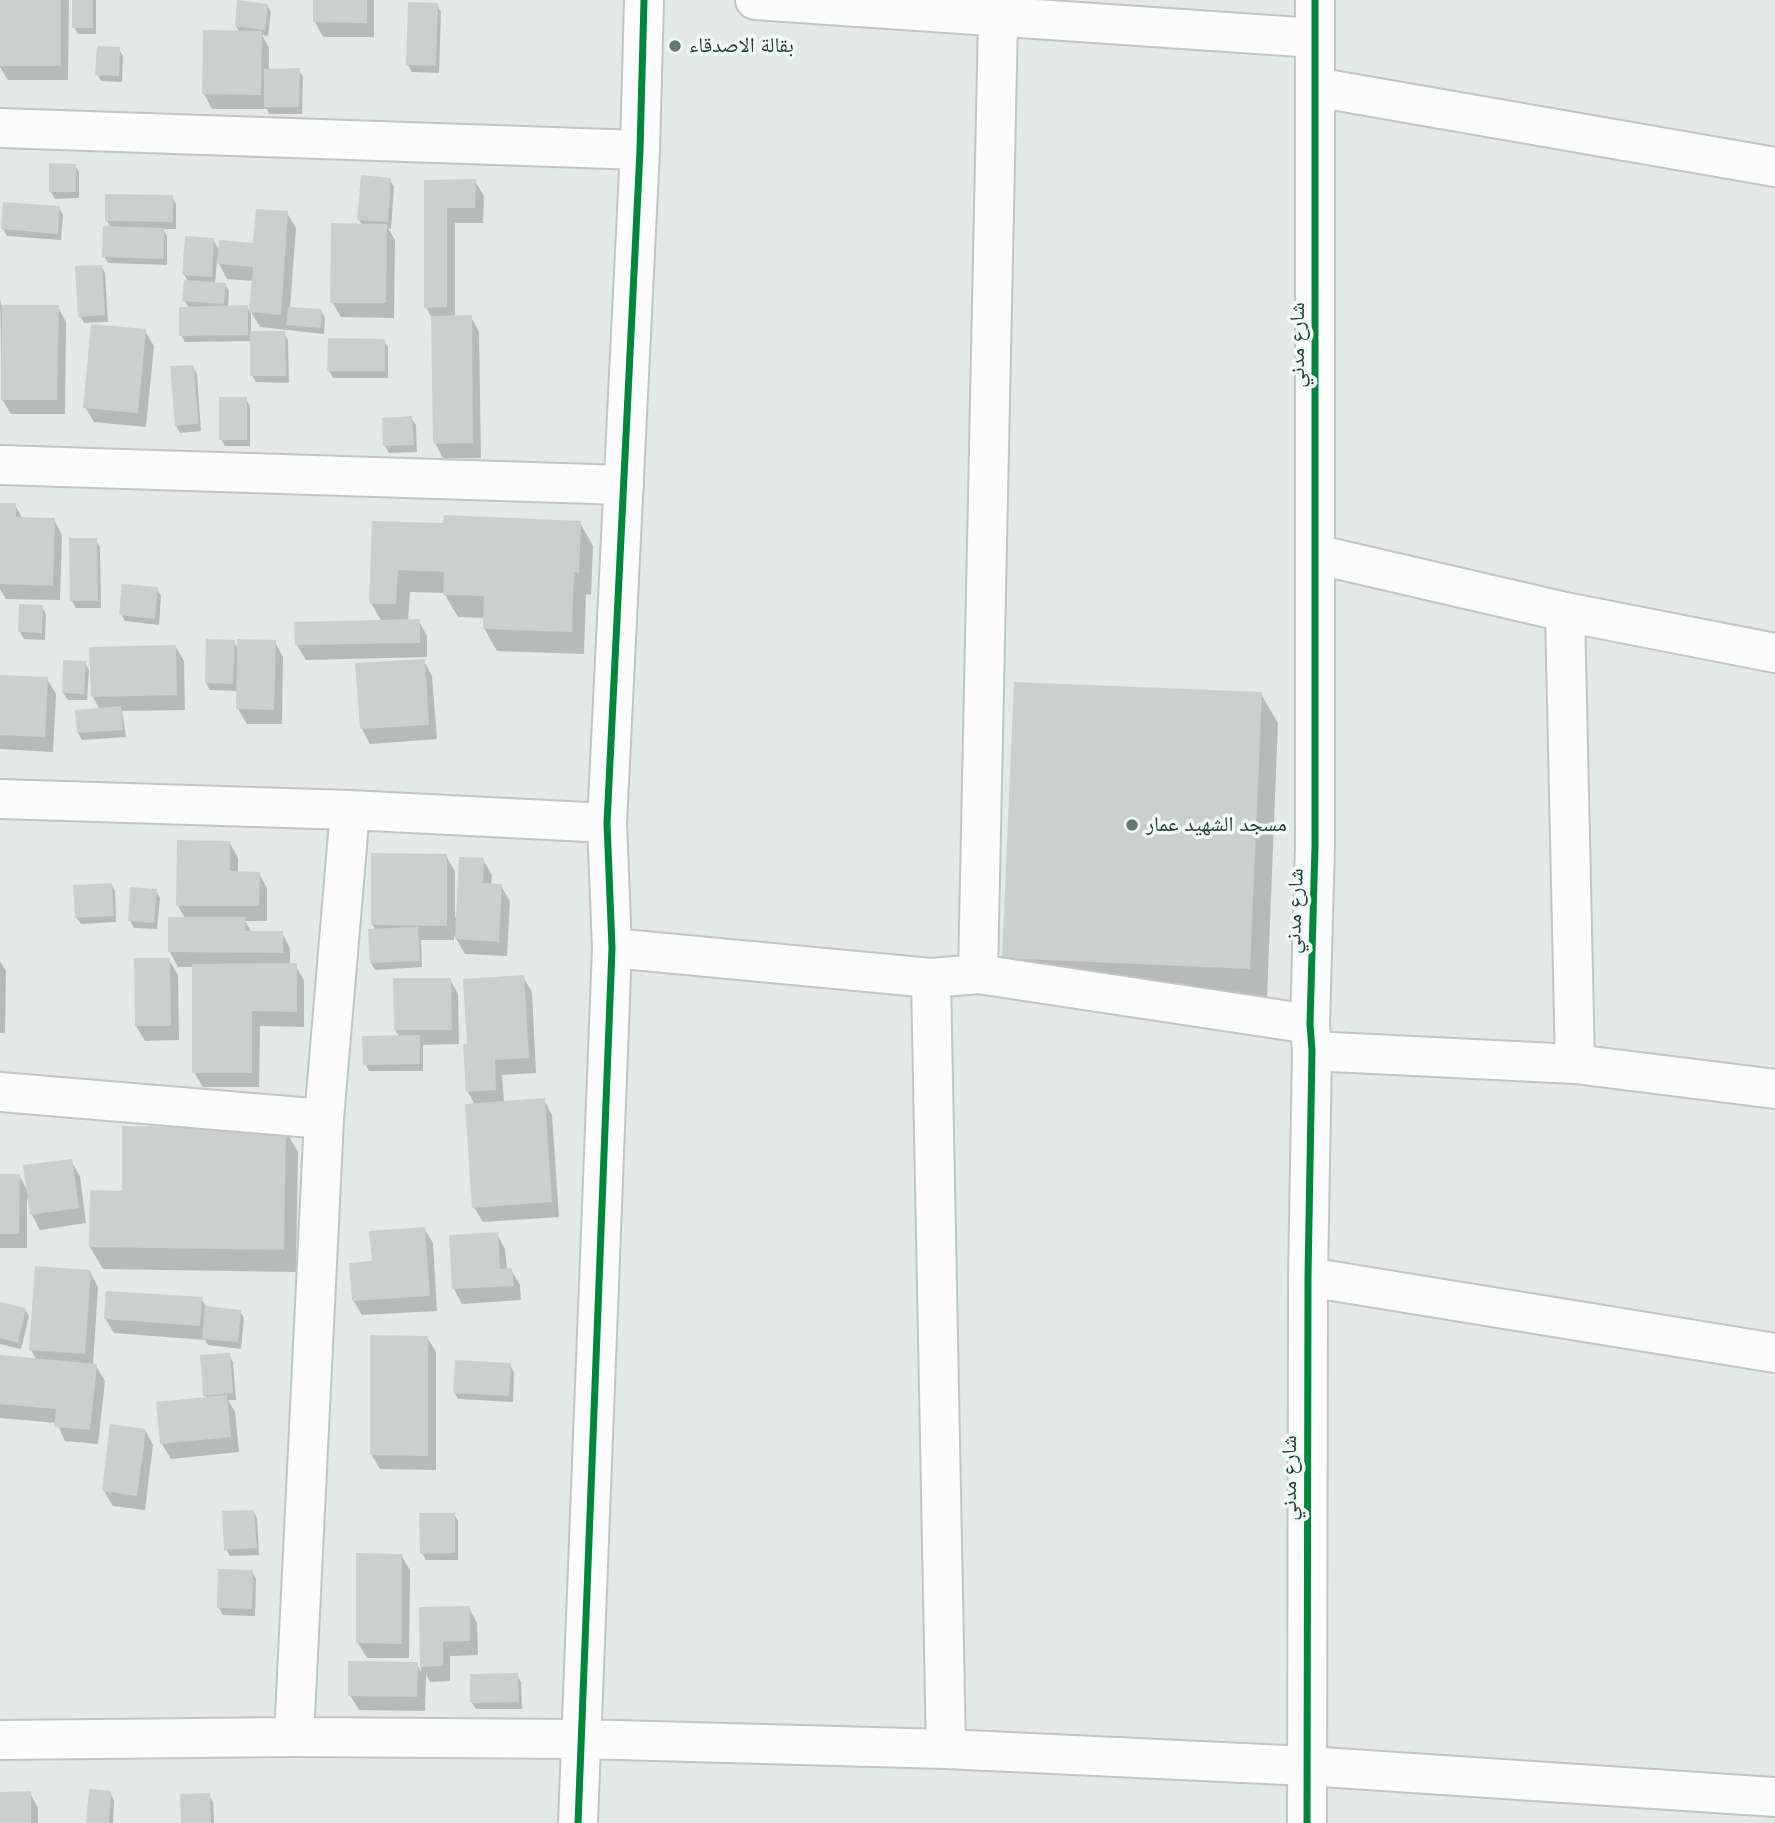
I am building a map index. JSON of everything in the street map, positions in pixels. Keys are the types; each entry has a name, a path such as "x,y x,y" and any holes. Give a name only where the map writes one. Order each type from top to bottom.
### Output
{"street":[{"path":"578,1823 612,948 607,823 640,150 644,0"},
{"path":"755,0 1315,38"},
{"name":"شارع مدني","path":"1307,1823 1308,1278 1315,846 1315,0"},
{"path":"978,974 998,18"},
{"path":"1315,87 1775,167"},
{"path":"0,128 640,150"},
{"path":"0,465 624,485"},
{"path":"1315,554 1565,612 1775,653"},
{"path":"1565,612 1575,1064"},
{"path":"0,799 350,810 607,823"},
{"path":"294,1737 324,1119 350,810"},
{"path":"612,948 931,978 978,974 1311,1038 1575,1064 1775,1089"},
{"path":"931,978 946,1749"},
{"path":"0,1092 324,1119"},
{"path":"1308,1278 1775,1353"},
{"path":"0,1740 294,1737 581,1739 946,1749 1307,1766 1775,1797"}],"building":[{"path":"0,0 61,0 61,66 0,66"},
{"path":"72,0 93,0 93,28 72,28"},
{"path":"237,0 268,4 265,30 235,26"},
{"path":"313,0 367,0 367,23 313,22"},
{"path":"408,2 438,3 436,66 406,65"},
{"path":"203,30 262,31 261,95 202,94"},
{"path":"97,46 120,47 119,76 95,75"},
{"path":"300,68 299,107 264,107 264,69"},
{"path":"49,163 76,164 76,192 49,192"},
{"path":"361,175 391,178 388,222 357,220"},
{"path":"476,179 475,208 447,208 447,307 424,308 424,180"},
{"path":"105,194 173,195 173,222 105,221"},
{"path":"3,202 60,206 58,234 1,229"},
{"path":"256,209 288,211 281,315 249,312 253,267 217,264 219,240 253,243"},
{"path":"331,223 387,224 386,303 330,303"},
{"path":"103,226 164,228 164,259 102,257"},
{"path":"185,236 214,238 212,277 182,275"},
{"path":"102,265 105,315 78,317 75,266"},
{"path":"184,280 226,283 224,304 182,301"},
{"path":"2,305 59,305 57,400 1,400"},
{"path":"248,305 248,335 179,336 179,307"},
{"path":"288,307 322,309 321,328 286,325"},
{"path":"472,315 473,443 433,444 431,316"},
{"path":"91,324 146,329 138,413 83,408"},
{"path":"250,331 285,331 286,376 250,376"},
{"path":"328,338 385,339 385,371 327,371"},
{"path":"194,365 198,424 175,426 170,366"},
{"path":"219,397 247,397 247,440 219,440"},
{"path":"412,416 414,445 383,446 382,418"},
{"path":"0,503 16,503 16,517 55,518 53,586 0,584"},
{"path":"444,515 581,521 579,573 574,572 572,632 483,629 484,596 443,595 444,572 398,570 396,604 369,604 372,521 443,523"},
{"path":"69,538 97,538 98,601 70,601"},
{"path":"122,584 158,587 155,619 119,615"},
{"path":"19,604 43,605 42,633 18,632"},
{"path":"420,619 420,643 295,645 294,622"},
{"path":"206,639 235,640 233,684 205,683"},
{"path":"237,639 276,640 274,710 236,709"},
{"path":"176,645 177,695 91,697 89,647"},
{"path":"425,659 429,725 360,729 355,663"},
{"path":"63,660 86,661 84,694 62,693"},
{"path":"0,675 48,677 45,737 0,735"},
{"name":"مسجد الشهيد عمار","path":"1014,682 1262,692 1250,969 1002,958"},
{"path":"121,706 123,730 77,733 75,710"},
{"path":"177,840 230,841 230,871 260,872 259,906 176,906"},
{"path":"371,853 447,854 447,926 371,925"},
{"path":"459,857 484,858 483,883 502,884 499,942 455,939"},
{"path":"112,883 114,916 75,918 73,885"},
{"path":"130,887 157,889 154,923 128,921"},
{"path":"168,917 245,917 245,931 283,931 283,953 168,952"},
{"path":"418,927 420,961 370,963 368,929"},
{"path":"134,958 170,958 171,1026 135,1026"},
{"path":"297,963 297,1012 252,1011 252,1073 192,1073 192,964"},
{"path":"524,975 529,1058 495,1060 496,1090 466,1092 463,1044 467,1044 463,979"},
{"path":"393,978 451,978 452,1030 394,1030"},
{"path":"420,1035 420,1064 363,1065 362,1036"},
{"path":"545,1098 552,1202 472,1208 465,1104"},
{"path":"122,1126 286,1128 284,1250 89,1247 90,1190 122,1191"},
{"path":"72,1159 79,1208 30,1215 23,1165"},
{"path":"0,1174 20,1174 19,1234 0,1234"},
{"path":"425,1227 430,1296 352,1301 349,1263 372,1261 369,1231"},
{"path":"498,1232 500,1269 512,1268 514,1286 452,1289 449,1235"},
{"path":"35,1266 91,1270 85,1354 29,1350"},
{"path":"106,1291 202,1297 200,1326 104,1319"},
{"path":"0,1302 26,1308 18,1343 0,1338"},
{"path":"205,1306 241,1310 238,1342 202,1339"},
{"path":"370,1335 428,1336 428,1456 370,1455"},
{"path":"230,1353 233,1393 203,1396 200,1355"},
{"path":"0,1355 97,1364 90,1430 54,1427 56,1409 0,1404"},
{"path":"455,1360 511,1363 509,1396 453,1393"},
{"path":"227,1395 231,1437 160,1444 156,1402"},
{"path":"110,1424 146,1429 137,1496 102,1491"},
{"path":"254,1510 257,1548 224,1550 222,1511"},
{"path":"419,1513 455,1513 455,1553 420,1554"},
{"path":"356,1553 402,1554 402,1644 356,1643"},
{"path":"218,1569 253,1570 252,1609 217,1608"},
{"path":"470,1606 470,1641 443,1642 443,1666 420,1667 419,1607"},
{"path":"348,1661 418,1662 417,1697 348,1696"},
{"path":"518,1673 519,1702 470,1703 470,1674"},
{"path":"89,1789 111,1791 109,1823 86,1823"},
{"path":"31,1791 31,1823 0,1823 0,1792"},
{"path":"210,1793 211,1823 181,1823 180,1794"}],"cycle path":[{"path":"578,1823 612,948 607,823 640,150 644,0"},
{"path":"1307,1823 1308,1277 1312,1051 1310,1024 1315,846 1315,0"}],"place":[{"name":"بقالة الاصدقاء","path":"675,46"},
{"name":"مسجد الشهيد عمار","path":"1132,825"}]}
